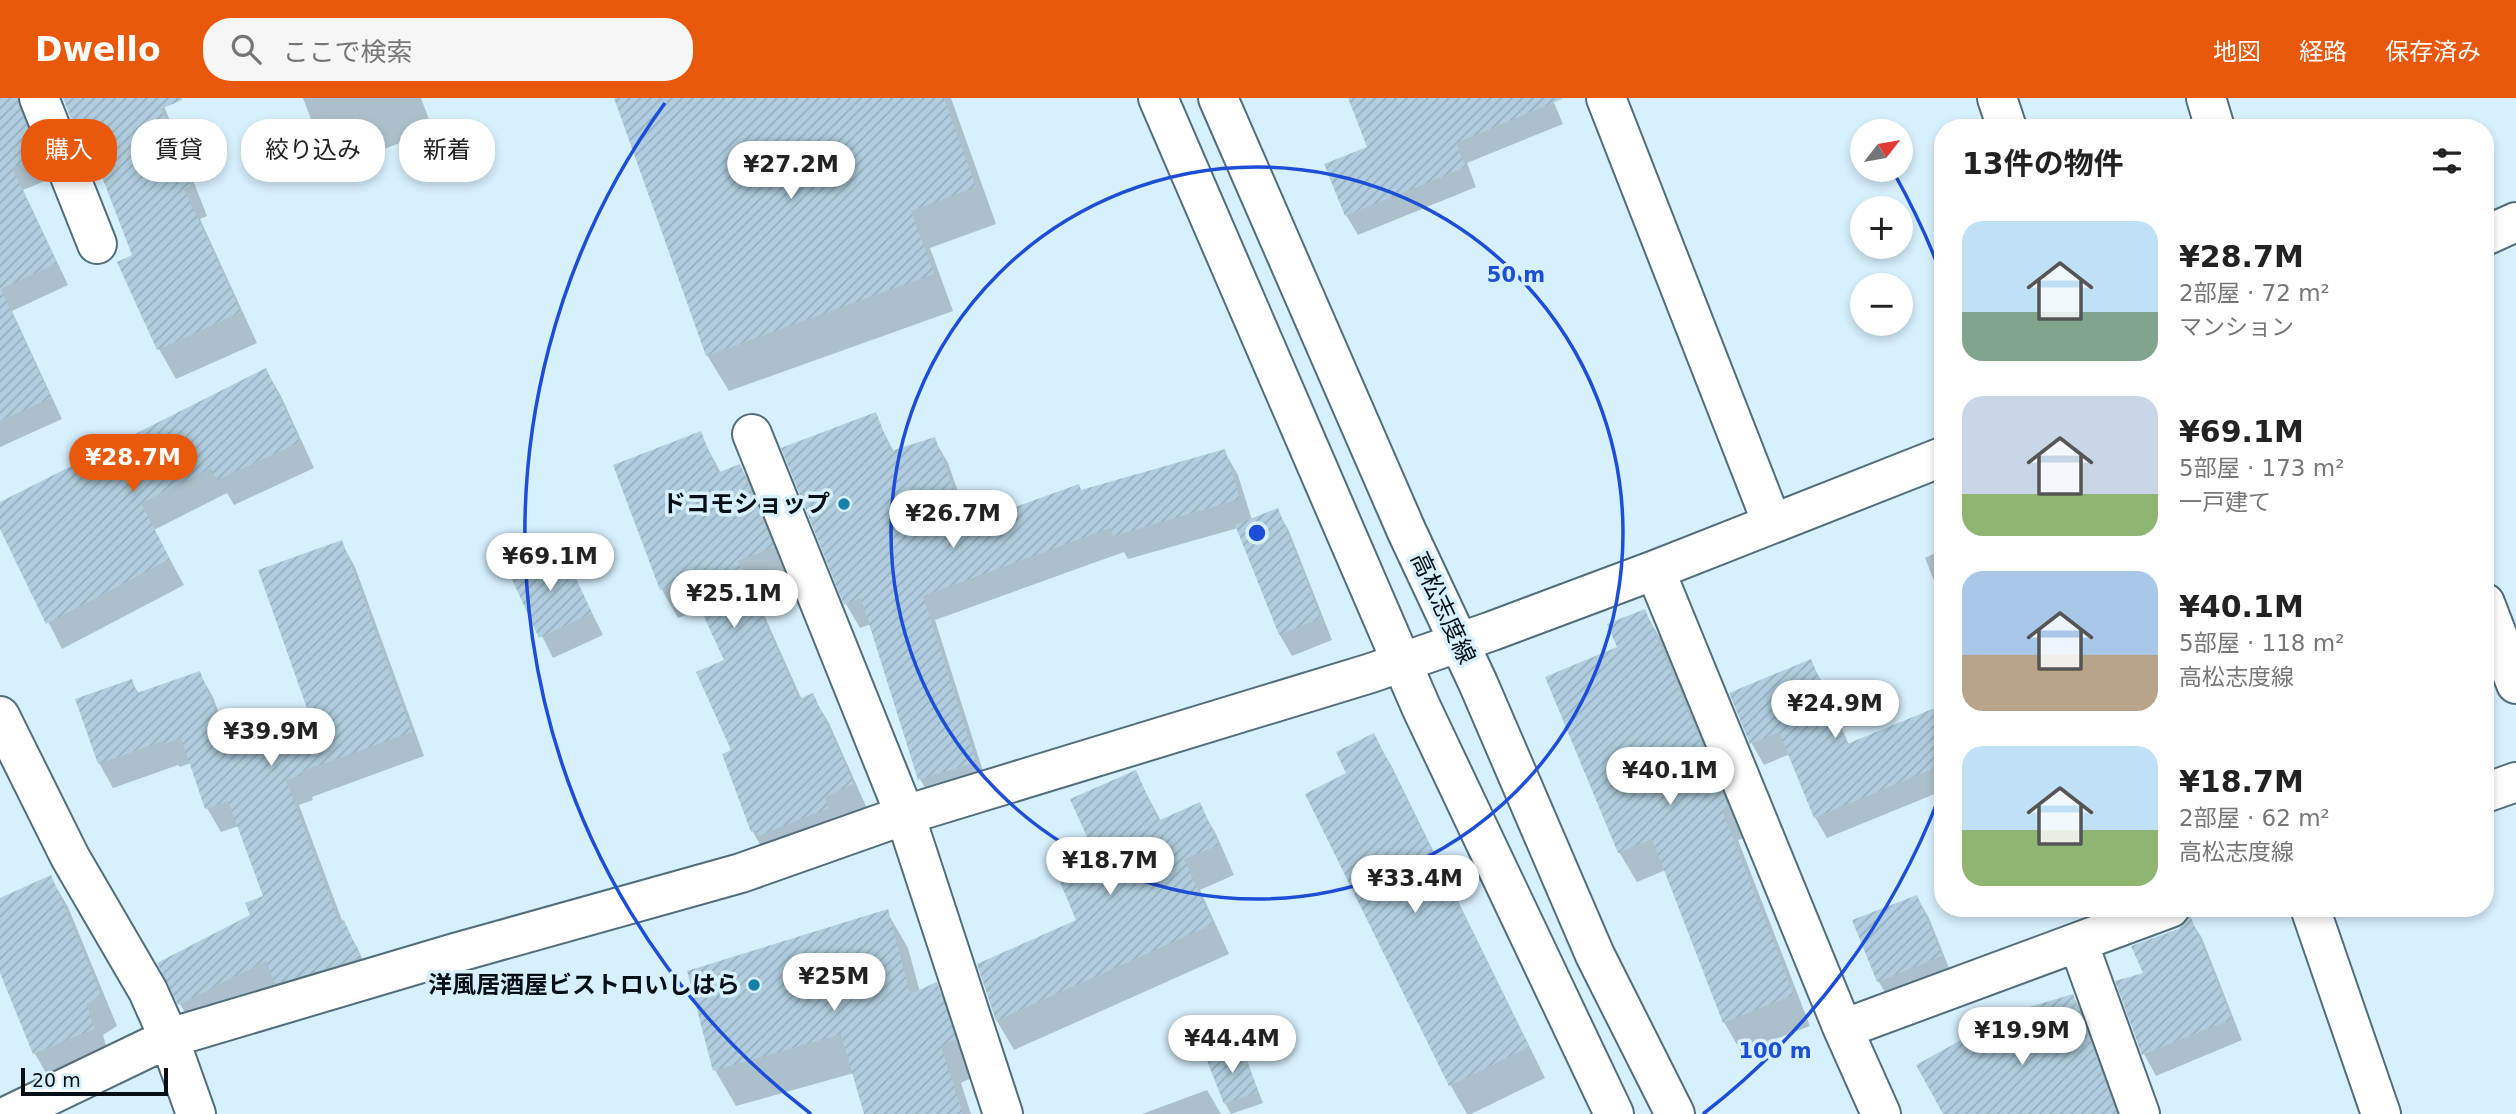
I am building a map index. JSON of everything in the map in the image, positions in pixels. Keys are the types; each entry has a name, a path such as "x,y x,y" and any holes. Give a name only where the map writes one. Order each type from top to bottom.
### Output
{"street":[{"path":"38,98 97,244"},
{"path":"1158,98 1402,662 1614,1114"},
{"name":"高松志度線","path":"1218,98 1595,954 1675,1114"},
{"path":"1606,98 1772,523"},
{"path":"1997,98 2004,119"},
{"path":"2206,98 2212,119"},
{"path":"2494,232 2516,222"},
{"path":"752,435 905,816 1003,1114"},
{"path":"11,1114 169,1038 455,953 741,873 905,816 1402,662 1655,570 1934,460"},
{"path":"1655,570 1843,1029 1881,1114"},
{"path":"2494,627 2516,684"},
{"path":"0,716 70,857 148,991 169,1038 196,1114"},
{"path":"2494,790 2516,782"},
{"path":"1843,1029 2146,917"},
{"path":"2313,917 2381,1114"},
{"path":"2078,942 2140,1114"}],"building":[{"path":"0,98 18,98 24,119 21,119 21,164 12,168 57,263 1,289 51,398 0,421"},
{"path":"63,98 182,98 161,109 165,119 131,119 131,182 189,182 191,186 184,189 241,312 157,350 117,262 132,255 104,182 117,182 117,119 71,119"},
{"path":"614,98 944,98 976,187 911,211 934,274 706,356"},
{"path":"1348,98 1562,99 1456,143 1466,167 1345,216 1324,164 1367,147"},
{"path":"266,368 300,442 217,480 211,468 141,503 170,559 46,624 0,529 0,502"},
{"path":"876,412 891,451 935,437 966,525 1079,484 1081,490 1225,449 1240,499 1113,536 1110,528 923,596 976,762 918,780 861,598 844,605 781,448"},
{"path":"701,431 717,473 740,464 774,547 738,561 799,699 813,693 854,784 824,797 829,808 758,836 756,830 751,832 722,754 731,750 696,672 724,660 687,580 660,590 613,465"},
{"path":"1278,508 1321,618 1279,635 1235,525"},
{"path":"342,540 412,732 300,772 301,775 286,780 339,923 344,920 361,958 275,984 266,961 178,1005 157,963 250,915 245,903 263,896 228,801 205,809 181,738 164,744 163,741 98,764 75,699 132,679 137,693 200,671 231,754 313,725 258,570"},
{"path":"562,548 592,613 539,638 509,573"},
{"path":"1645,609 1728,807 1722,810 1794,995 1723,1023 1652,839 1618,853 1545,677 1617,647 1607,624"},
{"path":"1811,659 1847,744 1934,708 1934,768 1814,818 1779,732 1750,744 1729,693"},
{"path":"1374,733 1529,1047 1449,1086 1305,794 1346,773 1336,752"},
{"path":"1136,770 1158,821 1200,802 1219,845 1184,859 1213,924 996,1021 977,964 1076,920 1052,863 1091,846 1070,799"},
{"path":"51,875 101,995 87,1004 94,1029 33,1054 0,973 0,898"},
{"path":"1917,895 1942,956 1877,982 1852,920"},
{"path":"888,909 910,994 937,982 956,1039 941,1046 963,1114 864,1114 841,1034 713,1071 687,971"},
{"path":"2191,917 2232,1019 2142,1055 2115,981 2143,973 2131,946 2178,929"},
{"path":"2073,994 2117,1114 1943,1114 1916,1065 2010,1013"},
{"path":"1242,1045 1258,1092 1224,1104 1206,1058"}],"place":[{"name":"ドコモショップ","path":"844,504"},
{"name":"洋風居酒屋ビストロいしはら","path":"754,985"}]}
